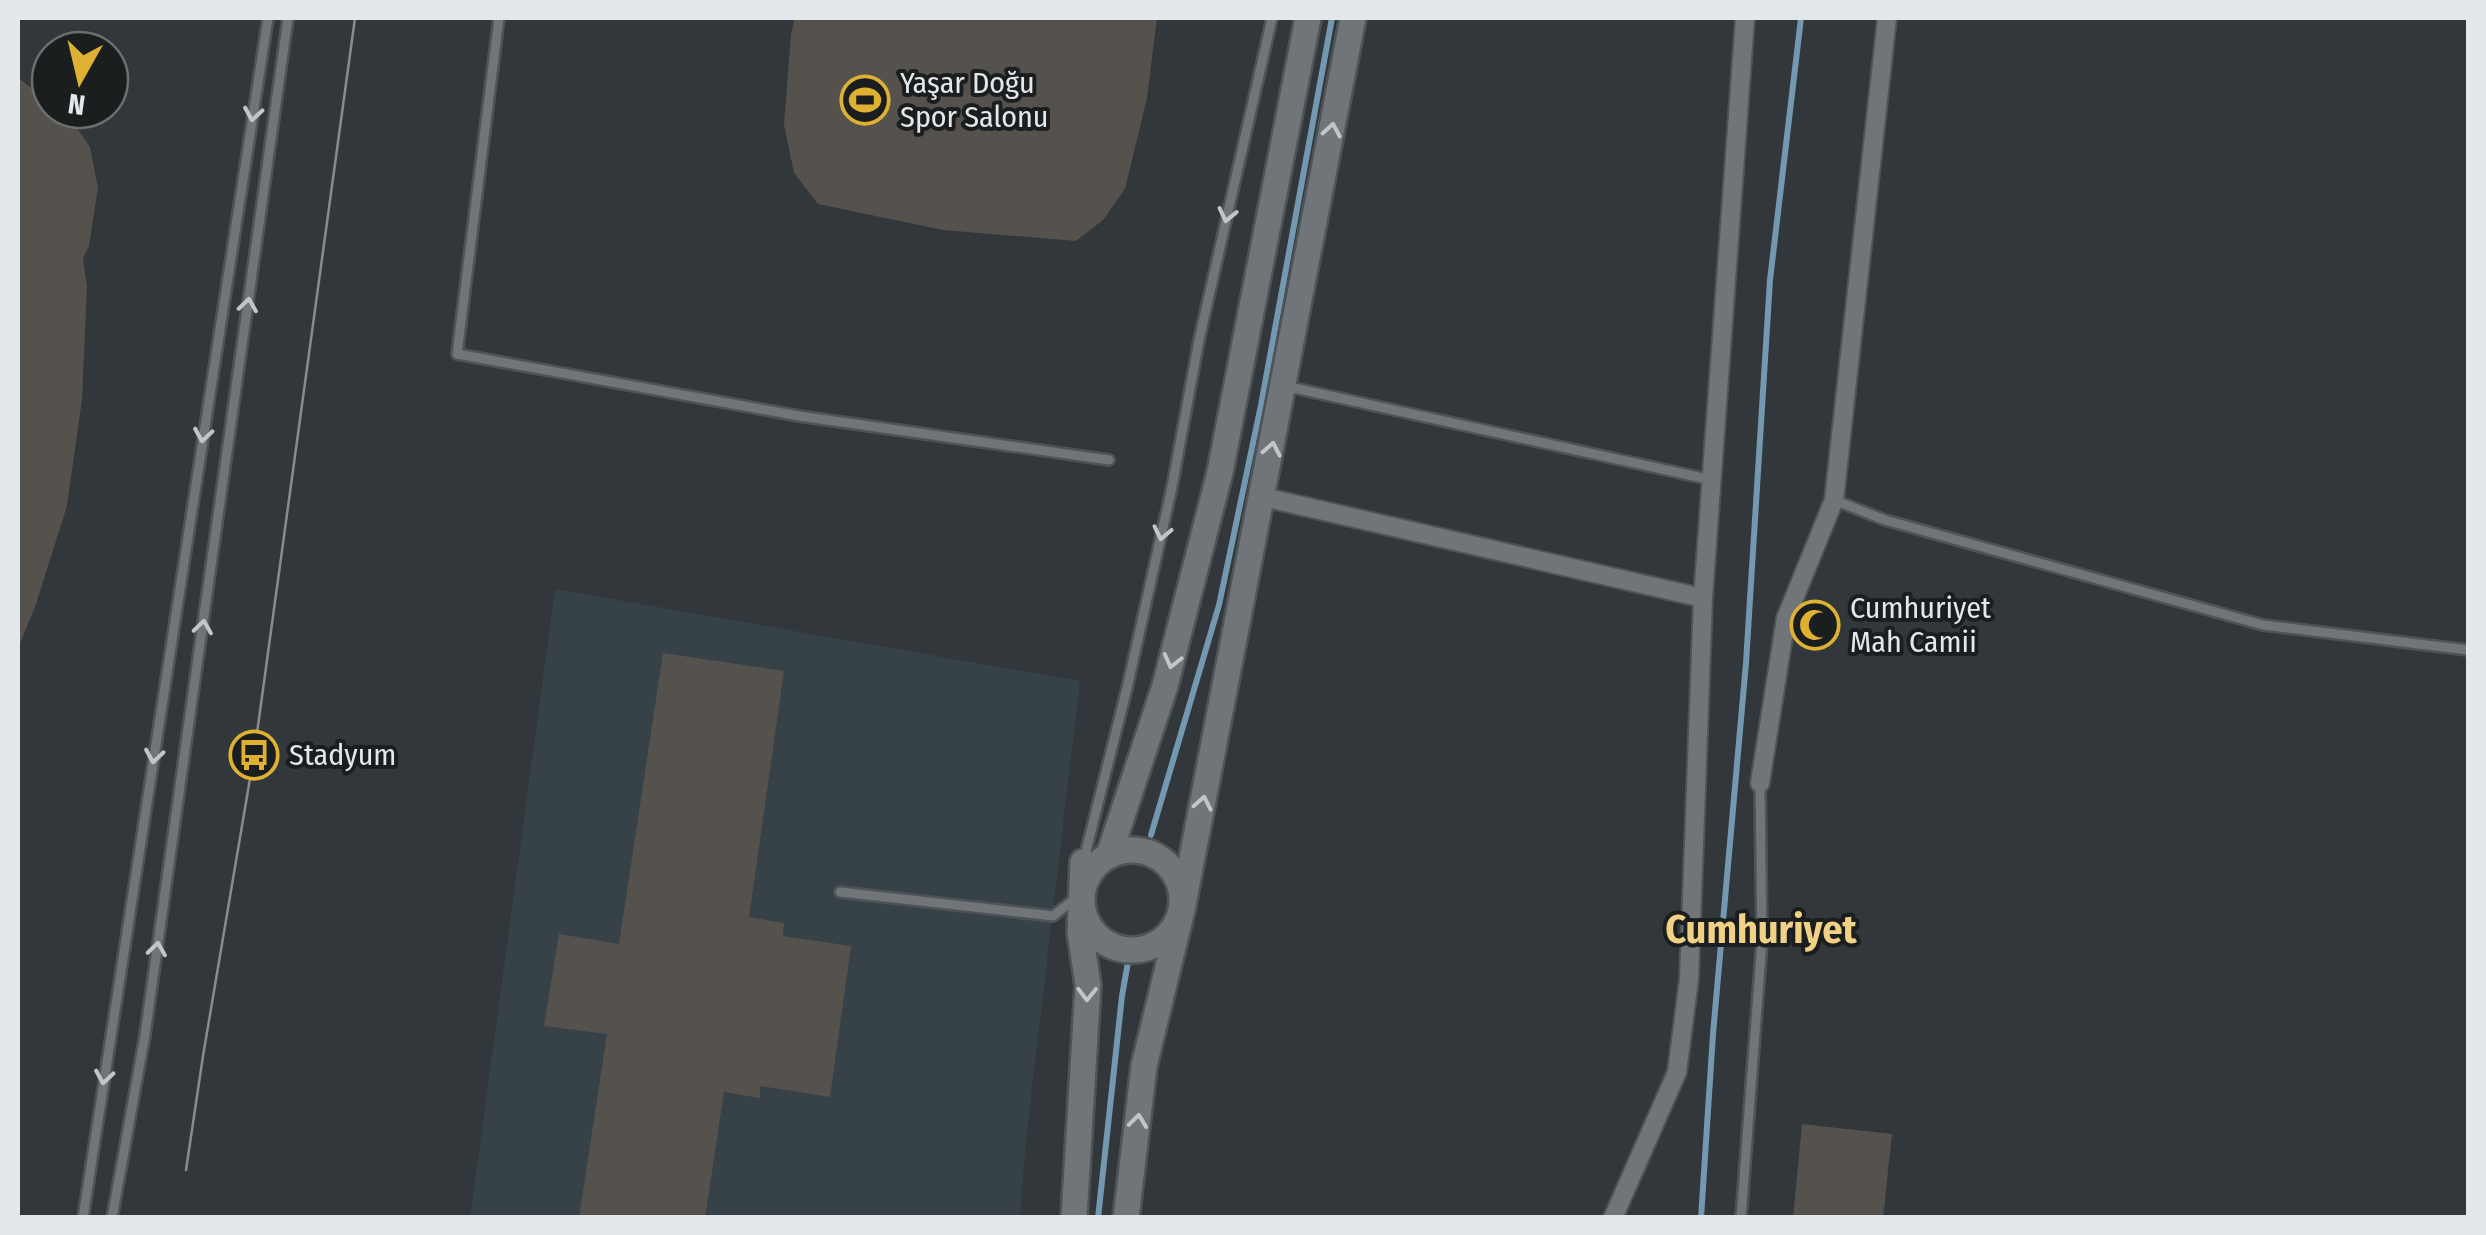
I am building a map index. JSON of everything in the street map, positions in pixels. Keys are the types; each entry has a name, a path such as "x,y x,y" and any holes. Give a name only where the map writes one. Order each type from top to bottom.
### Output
{"street":[{"path":"1109,855 1165,686 1220,472 1308,18"},
{"path":"1126,1218 1144,1066 1182,910 1353,18"},
{"path":"1612,1218 1678,1072 1690,979 1704,598 1745,18"},
{"path":"1760,783 1786,618 1834,500 1887,18"},
{"path":"1263,498 1704,598"},
{"path":"1141,850 1169,865 1178,878 1183,894 1176,926 1150,948 1116,948 1089,927 1082,894 1096,865 1109,855 1141,850"},
{"path":"1074,1218 1088,985 1080,932 1083,862"}],"lane":[{"path":"83,1218 268,18"},
{"path":"112,1218 145,1035 288,18"},
{"path":"499,18 457,354 800,416 1110,460"},
{"path":"1083,862 1128,688 1199,340 1272,18"},
{"path":"1284,386 1712,480"},
{"path":"1834,500 1885,520 2263,624 2468,650"},
{"path":"1741,1218 1762,941 1760,783"},
{"path":"840,892 1053,916 1082,894"}],"shaded area":[{"path":"555,589 1080,681 1020,1217 470,1218"}],"building":[{"path":"795,18 1157,18 1147,98 1125,189 1103,220 1076,241 943,230 818,204 794,173 784,125"},
{"path":"18,78 30,87 30,130 78,130 90,147 98,188 89,246 83,258 87,287 82,399 67,506 18,648"},
{"name":"Cumhuriyet Mah Camii","path":"1822,606 1834,622 1827,640 1808,643 1797,630 1798,621 1803,609"},
{"path":"663,653 784,671 749,917 784,923 783,936 851,946 830,1097 760,1086 760,1098 724,1092 705,1218 579,1218 607,1034 544,1026 559,934 619,944"},
{"path":"1802,1124 1892,1134 1883,1218 1793,1218"}],"waterway":[{"path":"1151,835 1219,605 1261,405 1332,18"},
{"path":"1701,1218 1746,663 1770,280 1801,18"},
{"path":"1098,1218 1128,962"}],"tram line":[{"path":"186,1170 254,755 355,18"}],"place":[{"name":"Yaşar Doğu Spor Salonu","path":"865,100"},
{"name":"Cumhuriyet Mah Camii","path":"1815,625"},
{"name":"Stadyum","path":"254,755"}],"district":[{"name":"Cumhuriyet","path":"1761,929"}]}
